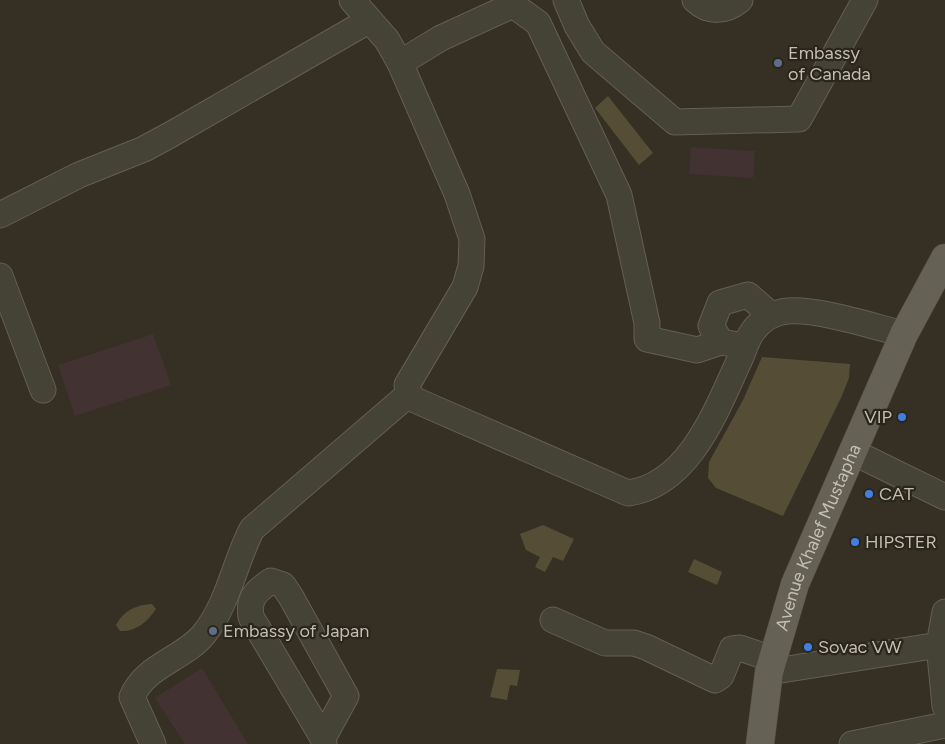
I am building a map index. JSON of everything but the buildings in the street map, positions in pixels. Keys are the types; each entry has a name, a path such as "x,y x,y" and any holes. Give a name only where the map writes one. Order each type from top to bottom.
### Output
{"main road":[{"name":"Avenue Khalef Mustapha","path":"760,744 771,666 795,584 904,334 945,258"}],"street":[{"path":"352,0 368,21 387,40 400,63 457,194 472,239 471,266 465,287 407,385 410,394 415,400 628,493 640,492 657,483 679,466 697,446 752,332 771,315 788,311 812,313 904,334"},
{"path":"566,0 577,26 593,52 675,122 799,118 865,0"},
{"path":"695,0 705,8 716,10 726,8 740,0"},
{"path":"400,63 440,38 512,2 538,23 619,195 647,323 647,339 696,350 721,342 746,346"},
{"path":"0,215 79,175 137,152 170,135 368,21"},
{"path":"0,276 43,390"},
{"path":"721,342 711,326 720,303 748,295 771,315"},
{"path":"153,744 132,697 137,687 147,675 188,648 203,635 229,591 243,546 252,529 410,394"},
{"path":"853,452 945,497"},
{"path":"271,581 283,586 291,596 346,696 324,741 251,617 249,605 255,591 271,581"},
{"path":"945,612 939,645 945,706"},
{"path":"553,620 605,643 634,643 646,647 716,680 721,676 732,649 740,648 771,666 939,645"},
{"path":"852,744 945,725"}],"shaded area":[{"path":"608,96 653,153 639,165 595,108"},
{"path":"691,147 755,151 753,178 689,174"},
{"path":"153,334 171,385 75,416 58,365"},
{"path":"762,357 850,364 849,378 841,398 783,516 716,488 708,478 709,462 743,400"},
{"path":"543,525 574,539 563,561 553,557 545,572 535,567 540,557 526,550 520,534"},
{"path":"694,559 722,572 717,585 688,572"},
{"path":"152,604 156,609 145,622 131,630 120,631 116,625 127,612 136,607"},
{"path":"202,668 248,744 185,744 155,698"},
{"path":"497,669 520,670 517,686 510,685 507,700 490,697"}],"place":[{"name":"Embassy of Canada","path":"778,63"},
{"name":"VIP","path":"902,417"},
{"name":"CAT","path":"869,494"},
{"name":"HIPSTER","path":"855,542"},
{"name":"Embassy of Japan","path":"213,631"},
{"name":"Sovac VW","path":"808,647"}]}
